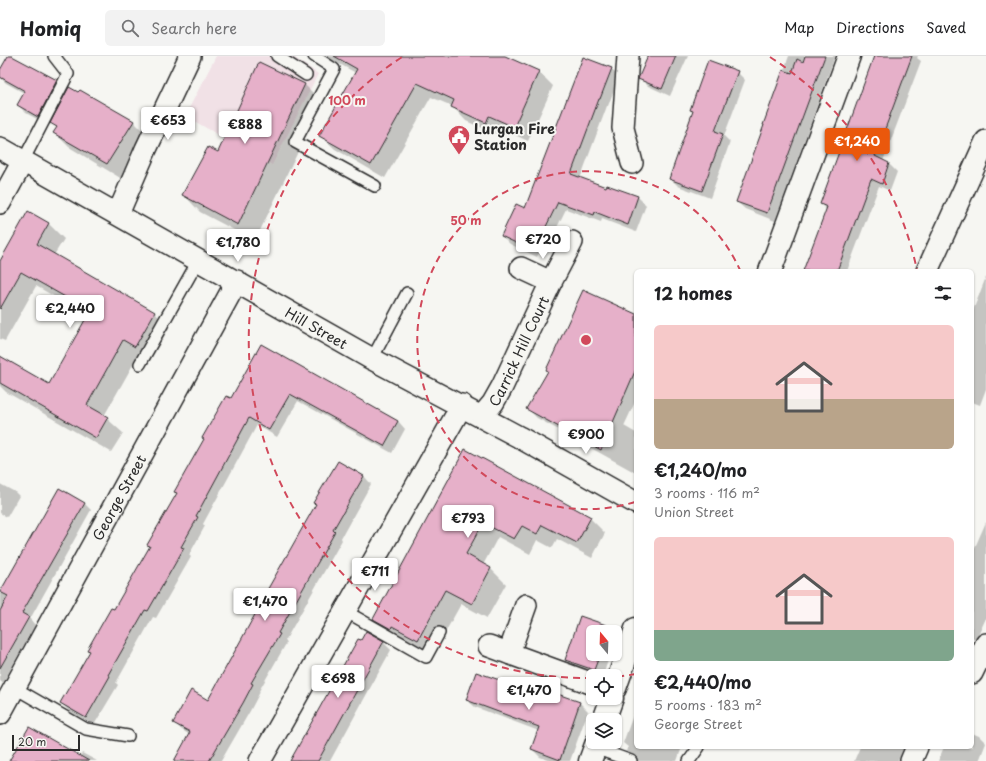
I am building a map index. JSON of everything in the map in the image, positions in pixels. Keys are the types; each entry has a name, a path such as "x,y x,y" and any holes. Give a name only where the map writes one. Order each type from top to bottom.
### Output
{"street":[{"path":"118,214 146,149 190,56"},
{"path":"628,56 623,128 632,163"},
{"path":"771,269 850,56"},
{"path":"928,269 986,141"},
{"name":"Hill Street","path":"0,148 372,359 462,405 634,502"},
{"path":"0,203 23,161"},
{"name":"Carrick Hill Court","path":"482,416 493,403 502,386 551,282 572,242"},
{"name":"Carrick Hill Court","path":"521,268 551,282"},
{"name":"George Street","path":"1,710 236,281"},
{"path":"260,761 462,405"},
{"path":"509,653 526,605"},
{"path":"622,669 634,635"},
{"path":"974,669 986,644"},
{"path":"489,646 586,681"},
{"path":"911,761 916,749"}],"lane":[{"path":"23,161 68,74 54,56"},
{"path":"277,56 306,75"},
{"path":"314,56 334,69 295,142 375,186"},
{"path":"140,364 198,261"},
{"path":"372,359 407,293"},
{"path":"345,611 426,657 439,633"},
{"path":"14,688 86,729 128,736"},
{"path":"689,761 698,749"},
{"path":"594,750 631,761"}],"shaded area":[{"path":"216,56 292,56 318,74 272,165 185,116"}],"building":[{"path":"8,56 12,56 57,80 38,117 17,105 25,91 0,77 0,70"},
{"path":"334,56 505,56 539,71 514,127 489,116 486,123 451,107 454,100 417,83 371,165 319,136 357,69"},
{"path":"648,56 676,56 662,89 638,79"},
{"path":"805,56 825,56 767,213 736,202 783,70 792,73 797,59 803,62"},
{"path":"874,56 912,56 875,156 889,163 882,184 871,179 838,269 804,269 827,207 820,204"},
{"path":"583,57 612,68 571,174 606,187 607,185 638,196 628,225 595,212 594,215 558,202 540,239 535,237 529,249 501,236 516,204 525,208"},
{"path":"708,60 738,71 715,131 723,134 702,191 669,179 693,111 690,110"},
{"path":"259,62 305,84 238,225 182,195 208,147 218,152"},
{"path":"69,87 78,92 80,90 134,121 107,164 53,133 57,127 50,123"},
{"path":"28,211 49,223 37,244 155,312 135,347 123,340 87,405 108,417 96,438 0,383 0,356 49,384 90,311 21,272 0,309 0,261"},
{"path":"583,290 634,313 634,374 601,450 526,409 548,371 546,370"},
{"path":"261,344 398,421 384,446 290,394 269,430 249,418 196,516 198,517 181,547 184,548 148,611 145,610 108,675 110,676 86,718 60,703 90,651 87,650 111,608 114,609 150,546 147,545 177,493 174,492 204,439 202,438 226,396 231,398"},
{"path":"465,449 591,517 577,543 542,525 537,534 522,526 514,539 483,523 466,554 491,568 472,604 445,590 418,640 392,626 391,629 373,619"},
{"path":"338,461 364,476 333,530 335,532 278,633 280,634 251,683 253,684 243,703 209,761 174,761 190,732 173,723 191,690 208,700 258,609 257,608 316,504 313,503"},
{"path":"59,488 85,503 22,613 29,617 0,668 0,611 8,596 0,592"},
{"path":"580,616 606,625 586,625 586,661 597,661 594,669 565,660"},
{"path":"366,631 384,641 318,761 290,761 358,639 361,640"},
{"path":"476,672 550,697 552,692 580,702 560,760 531,749 539,727 466,700"},
{"path":"29,727 89,761 9,761"}],"place":[{"name":"Lurgan Fire Station","path":"459,156"}]}
